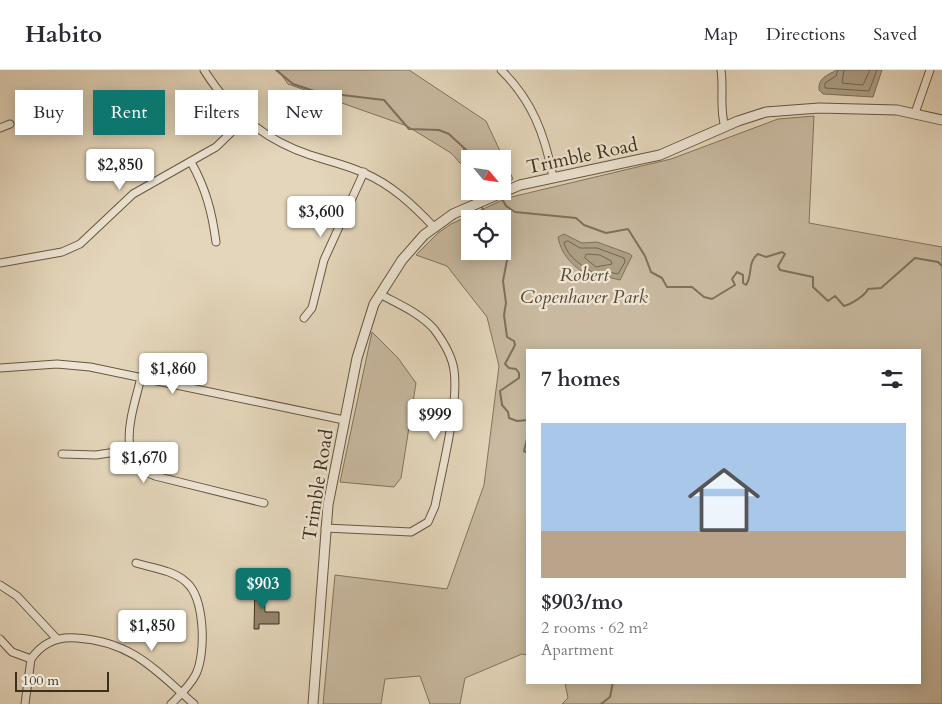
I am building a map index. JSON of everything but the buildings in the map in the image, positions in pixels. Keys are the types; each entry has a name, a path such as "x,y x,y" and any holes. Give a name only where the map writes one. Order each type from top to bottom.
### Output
{"street":[{"path":"204,70 218,90"},
{"path":"501,70 522,94 537,117 546,143 553,177"},
{"path":"722,70 723,92 720,108 724,127"},
{"path":"915,113 930,70"},
{"name":"Trimble Road","path":"313,704 325,528 334,467 365,328 380,294 402,260 434,227 453,214 511,189 553,177 660,155 752,116 783,109 836,108 915,113 942,120"},
{"path":"0,128 10,124"},
{"path":"258,127 291,148 364,172 402,196 434,227"},
{"path":"0,263 53,254 74,246 93,233 133,194 216,147 228,135"},
{"path":"191,162 205,189 211,207 216,242"},
{"path":"304,318 312,308 324,260 364,172"},
{"path":"325,528 411,532 428,522 435,506 455,395 454,369 450,356 433,329 411,311 380,294"},
{"path":"0,368 57,364 90,367 344,420"},
{"path":"141,377 130,429 129,450 135,462 149,474 264,502"},
{"path":"62,454 96,455 129,450"},
{"path":"136,563 174,574 183,579 195,592 200,606 200,661 193,680 171,704"},
{"path":"0,584 17,596 57,639"},
{"path":"0,638 12,652 31,659"},
{"path":"25,704 31,659 41,647 57,639 90,639 121,647 151,664 194,704"}],"green space":[{"path":"278,70 409,70 486,121 500,150 461,150 461,164 451,153 407,126 342,103 342,90 305,90 288,84"},
{"name":"Robert Copenhaver Park","path":"814,116 809,223 942,247 942,704 562,704 568,698 565,684 921,684 921,349 526,349 526,655 522,654 465,678 460,704 430,704 420,676 385,679 381,704 323,704 335,575 447,589 484,485 499,366 487,317 447,266 416,255 438,233 461,219 461,260 511,260 511,210 481,210 503,200 511,200 511,197 671,159 778,119"},
{"path":"372,332 398,358 416,383 401,478 394,487 340,482"}],"water":[{"path":"837,70 882,70 873,97 823,94 819,90 820,83 824,77"},
{"path":"564,234 582,243 597,242 630,254 632,256 620,280 608,277 600,278 597,281 583,273 563,252 558,237"}],"waterway":[{"path":"276,70 293,84 317,92 384,100 409,129 439,130 449,134 466,150"},
{"path":"503,200 506,206 515,212 576,218 584,225 606,233 628,229 645,256 651,272 662,278 667,287 692,287 704,297 712,299 735,285 732,279 737,272 743,275 743,283 746,285 752,261 758,254 766,257 782,252 785,254 778,266 780,270 813,277 813,287 828,301 835,296 844,306 858,299 868,289 881,288 915,258 938,262 942,266"},
{"path":"481,206 483,210"},
{"path":"507,260 503,281 506,303 504,315 507,337 514,341 515,345 505,364 509,368 516,369 519,373 519,378 500,391 502,405 508,412 509,418 517,421 526,420"},
{"path":"526,443 524,451 526,452"},
{"path":"601,704 610,697 613,684"}]}
